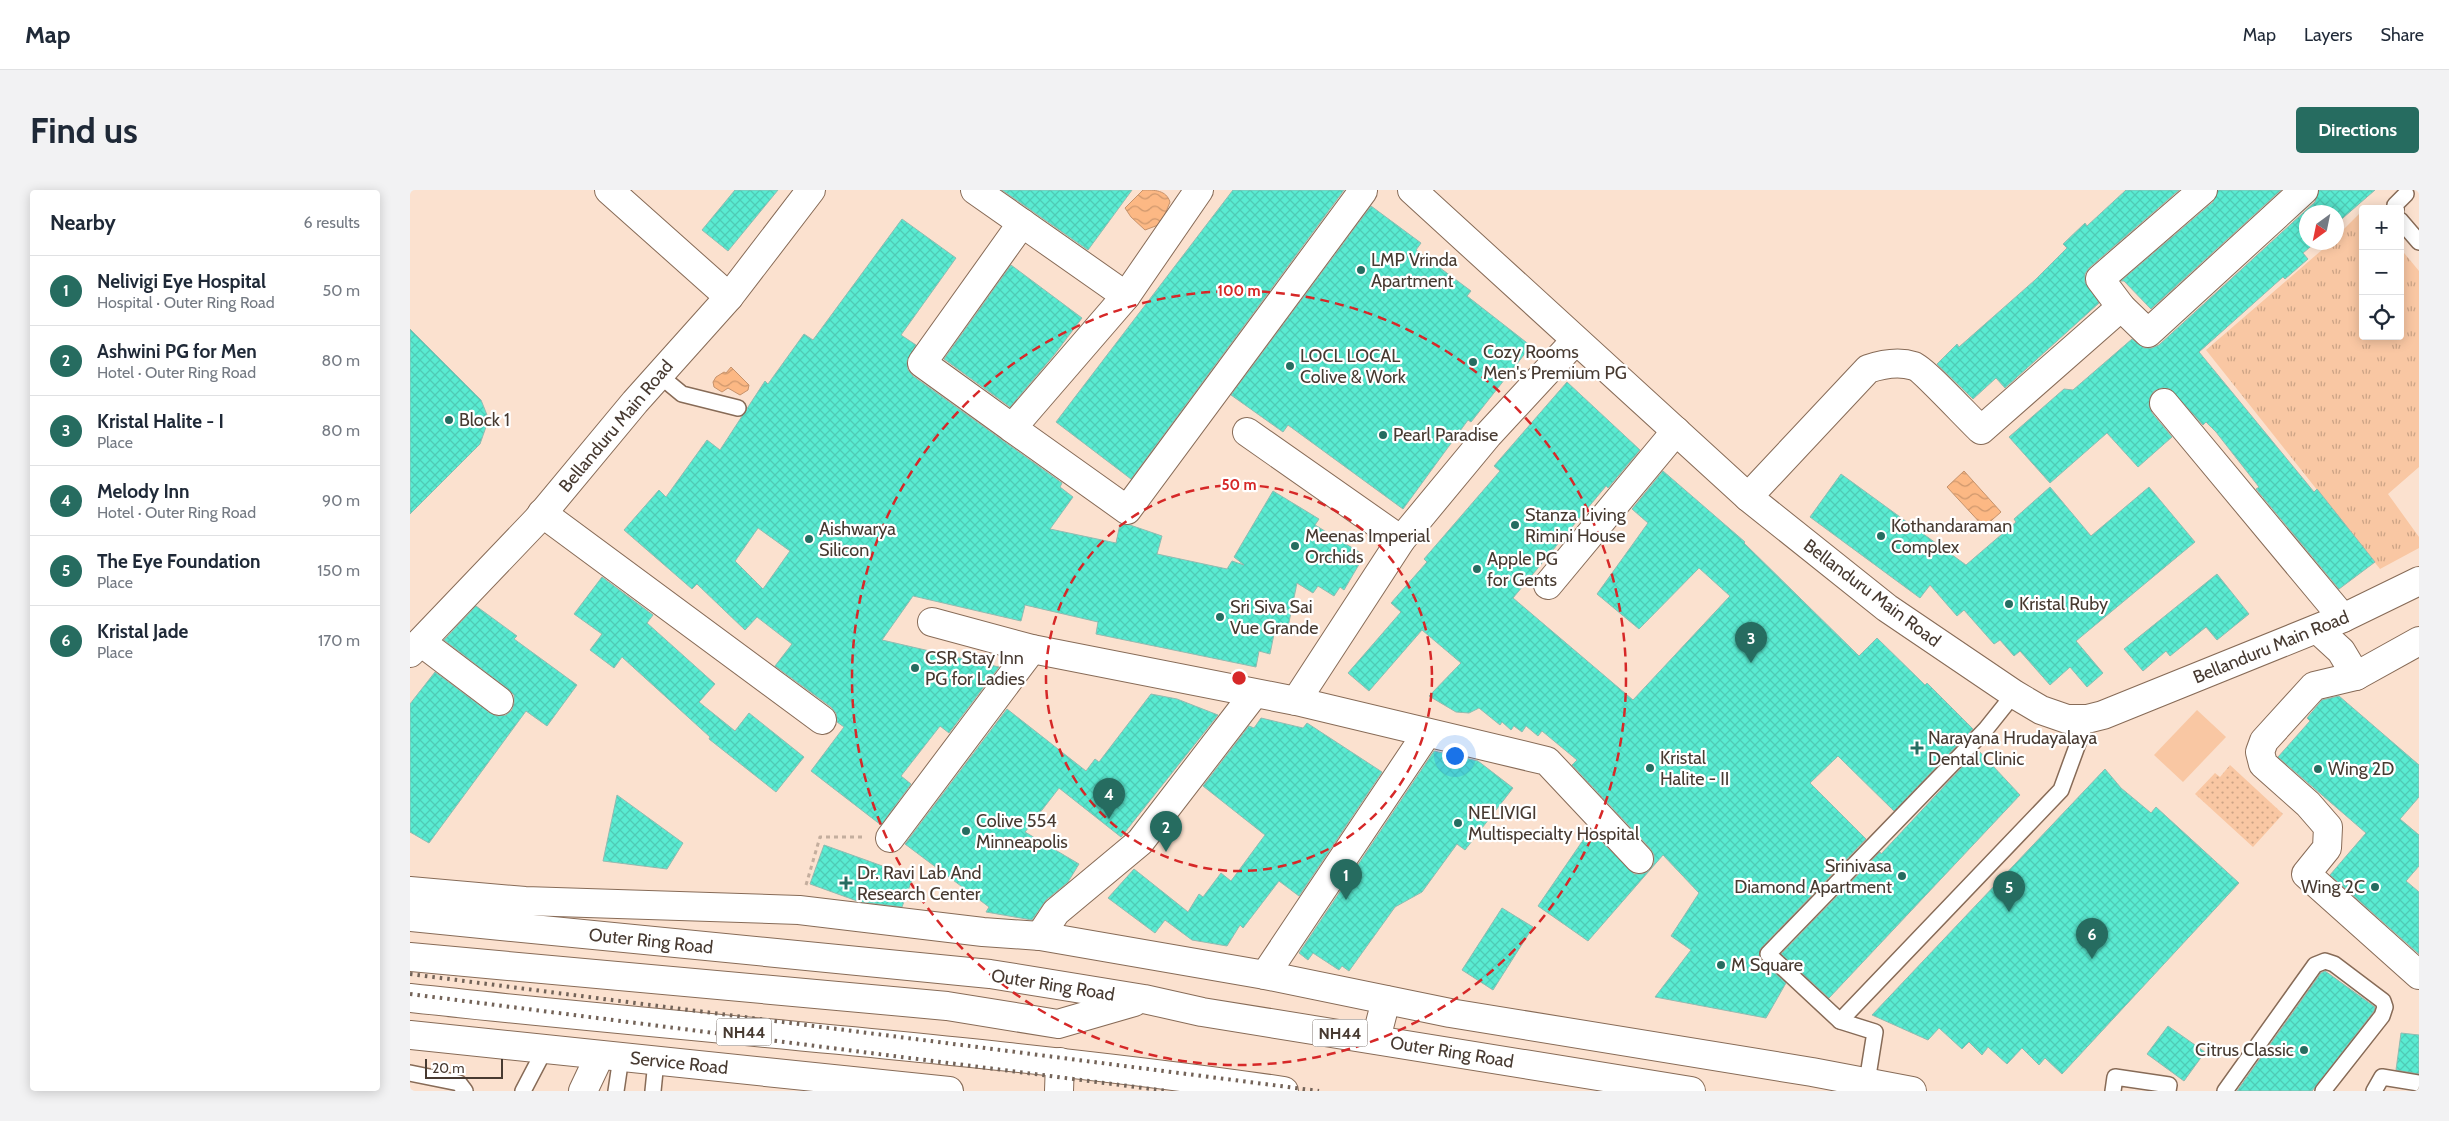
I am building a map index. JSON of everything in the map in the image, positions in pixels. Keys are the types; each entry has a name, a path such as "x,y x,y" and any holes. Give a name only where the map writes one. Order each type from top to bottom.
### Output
{"main road":[{"path":"609,190 729,297"},
{"name":"Bellanduru Main Road","path":"416,647 542,513 658,375 729,297 811,190"},
{"path":"975,190 1126,296"},
{"path":"1022,223 922,363 1128,510 1362,190"},
{"path":"2203,190 2100,279 2121,306 2148,333 2304,190"},
{"name":"Bellanduru Main Road","path":"1415,191 1575,341 1748,498 1887,608 2014,694 2041,710 2067,719 2087,719 2103,715 2344,618 2419,581"},
{"path":"1012,428 1126,296 1194,192"},
{"path":"1748,498 1868,369 1881,364 1898,363 1916,366 1981,430 2121,306"},
{"path":"1296,702 1401,540 1488,435 1575,341"},
{"path":"2164,403 2344,618"},
{"path":"1548,585 1676,431"},
{"path":"1247,432 1401,540"},
{"path":"542,513 822,720"},
{"path":"932,622 1032,649 1296,702 1547,761 1639,859"},
{"path":"2317,629 2340,652 2356,676"},
{"path":"2419,641 2356,676 2314,686 2264,741 2260,752 2263,764 2308,804 2328,827 2326,848 2306,874 2419,975"},
{"path":"416,647 499,701"},
{"path":"890,838 1032,649"},
{"path":"1040,936 1056,912 1140,842 1254,694"},
{"path":"1265,974 1427,733"},
{"path":"410,891 525,901 799,910 983,932 1040,936 1265,974 1450,1013 1812,1072 1912,1091"},
{"name":"Outer Ring Road","path":"410,917 990,974 1144,1000 1202,1012 1691,1091"},
{"path":"410,957 947,1006 1058,1024 1144,1000"},
{"name":"NH44","path":"410,998 506,1009 1060,1062 1284,1091"},
{"path":"1376,1039 1386,1000"},
{"name":"Service Road","path":"410,1035 949,1091"},
{"path":"583,1091 610,1056"},
{"path":"1059,1091 1060,1062"}],"lane":[{"path":"2395,205 2406,194"},
{"path":"2404,225 2419,242"},
{"path":"658,375 682,394 738,408"},
{"path":"1868,1082 1876,1032 1840,1020 1768,954 1986,730 2014,694"},
{"path":"1840,1020 2061,790 2087,719"},
{"path":"2225,1091 2315,965 2325,961 2334,964 2383,1001 2385,1007 2382,1016 2323,1091"},
{"path":"523,1091 545,1049"},
{"path":"610,1056 616,1091"},
{"path":"653,1091 656,1061"},
{"path":"410,1073 459,1083 465,1091"},
{"path":"2113,1091 2115,1077 2169,1085 2168,1091"},
{"path":"2374,1091 2382,1077 2419,1083"}],"path":[{"path":"799,910 820,837 890,838"}],"green space":[{"path":"2359,214 2359,340 2404,340 2404,253 2419,271 2419,467 2388,494 2419,537 2419,548 2380,569 2206,350 2322,250 2344,250 2344,229"},
{"path":"2197,710 2226,737 2183,782 2154,755"},
{"path":"2230,765 2283,814 2253,847 2195,794 2215,773 2220,777"}],"water":[{"path":"1143,190 1163,193 1170,202 1161,224 1145,230 1131,217 1125,208"},
{"path":"731,367 749,385 748,390 740,395 728,388 722,392 714,387 713,382 716,377 724,372 726,373"},
{"path":"1964,471 2001,512 1984,527 1947,487"}],"building":[{"path":"735,190 778,190 728,251 702,230"},
{"path":"1002,190 1132,190 1088,250"},
{"path":"1233,190 1344,190 1131,479 1056,422"},
{"path":"2126,190 2179,190 2089,268 2085,274 2085,282 2099,303 2005,388 1996,378 1973,399 1937,364 1957,344 1959,347 2035,280 2067,248 2063,244 2085,223 2087,226"},
{"path":"2218,190 2281,190 2151,309 2124,281 2121,281 2213,202"},
{"path":"2319,190 2375,190 2344,217 2344,205 2312,205 2315,202"},
{"path":"1371,206 1421,243 1416,250 1471,291 1467,296 1531,346 1471,422 1468,420 1403,509 1288,425 1283,432 1231,395"},
{"path":"2299,217 2299,250 2307,250 2303,253 2308,259 2285,279 2283,277 2199,352 2314,492 2317,489 2375,562 2339,589 2256,489 2259,487 2216,432 2206,422 2203,425 2170,389 2162,388 2154,391 2150,397 2149,405 2152,413 2172,437 2138,467 2107,433 2050,483 2009,437 2064,389 2073,390 2132,339 2144,348 2152,348 2159,345"},
{"path":"902,219 956,258 901,335 916,345 907,361 908,370 913,376 1062,483 1060,487 1073,497 1050,529 1116,543 1120,524 1130,525 1162,536 1157,554 1227,569 1232,561 1244,565 1234,557 1273,491 1319,519 1315,525 1359,552 1355,558 1361,561 1344,590 1340,587 1334,596 1318,586 1313,593 1297,583 1287,632 1275,629 1270,654 1259,651 1256,667 1096,634 1098,622 1025,605 1021,621 913,596 882,640 999,667 949,733 940,726 901,776 911,784 881,825 811,771 844,727 837,722 836,713 831,707 775,666 792,644 757,617 745,630 697,584 692,589 624,530 659,490 666,497 707,440 720,450 765,381 768,384 804,334 813,340","holes":["758,528 790,551 763,589 735,561"]},
{"path":"1011,265 1082,318 1054,355 1010,407 944,359"},
{"name":"Block 1","path":"410,329 481,400 487,415 487,424 480,444 410,514"},
{"path":"1567,382 1640,450 1608,488 1606,486 1513,598 1633,700 1730,596 1699,568 1639,629 1597,594 1648,523 1632,509 1663,471 1745,542 1859,656 1877,638 1925,685 1927,683 1973,729 1894,811 1838,756 1810,783 1866,839 1761,948 1759,956 1761,960 1786,983 1766,1018 1655,997 1691,950 1671,936 1699,893 1663,855 1588,941 1538,906 1590,830 1634,874 1642,874 1649,871 1654,863 1654,855 1650,848 1572,765 1577,760 1542,731 1538,736 1526,726 1522,732 1514,726 1511,730 1502,722 1500,725 1479,708 1469,713 1456,712 1429,696 1461,663 1422,630 1369,691 1348,673 1401,612 1391,603 1427,562 1424,559 1500,471 1494,466"},
{"path":"1841,474 1966,565 2016,522 2014,519 2050,487 2091,536 2149,487 2195,542 2076,641 2103,673 2087,687 2070,667 2050,685 2020,651 2014,656 2000,640 1994,644 1964,610 1957,616 1930,585 1920,598 1810,517"},
{"path":"2217,574 2249,614 2217,640 2206,627 2170,656 2166,651 2143,671 2124,649"},
{"path":"602,577 653,615 647,623 715,684 699,702 735,731 749,713 804,757 776,792 709,739 710,737 622,657 614,668 590,650 602,634 574,614"},
{"path":"476,606 517,636 514,639 577,685 547,726 526,711 429,843 410,832 410,704 435,672 490,713 497,716 506,715 512,710 514,703 514,695 508,689 444,640"},
{"path":"1151,694 1177,699 1218,715 1121,837 1059,788 1025,832 1079,864 1068,882 1046,900 1032,920 986,912 989,907 905,844 1007,709 1086,771 1095,759 1099,762"},
{"path":"2339,696 2419,765 2419,797 2400,819 2419,835 2419,866 2406,881 2419,892 2419,954 2330,875 2366,833 2278,757 2310,721 2307,718 2322,700"},
{"path":"1261,718 1303,728 1307,723 1382,772 1299,896 1279,881 1243,928 1240,925 1227,946 1192,940 1165,920 1155,933 1108,898 1134,869 1188,912 1199,894 1203,897 1221,873 1231,881 1265,835 1203,786 1249,726 1254,728"},
{"name":"Srinivasa Diamond Apartment","path":"1978,750 2020,795 1829,998 1781,954 1880,852 1881,854"},
{"path":"1434,751 1478,761 1513,788 1465,850 1457,844 1422,892 1395,907 1349,971 1342,966 1339,970 1313,953 1308,960 1299,953"},
{"path":"2105,769 2121,788 2151,813 2156,807 2239,883 2062,1074 2045,1058 2039,1065 2022,1048 2007,1064 1988,1047 1982,1055 1969,1042 1962,1049 1939,1028 1928,1040 1872,1015"},
{"path":"617,795 683,843 667,869 603,861"},
{"path":"824,845 913,877 902,907 860,902 810,884"},
{"path":"1502,908 1533,927 1493,990 1462,970"},
{"name":"Citrus Classic","path":"2325,971 2375,1007 2374,1011 2312,1091 2237,1091 2321,973"},
{"path":"2168,1026 2205,1052 2184,1081 2147,1054"},
{"path":"2401,1033 2419,1035 2419,1074 2396,1070"}],"railway":[{"path":"410,974 1319,1091"},
{"path":"410,994 1167,1091"}],"place":[{"name":"LMP Vrinda Apartment","path":"1361,270"},
{"name":"Cozy Rooms Men's Premium PG","path":"1473,362"},
{"name":"LOCL LOCAL Colive & Work","path":"1290,366"},
{"name":"Block 1","path":"449,420"},
{"name":"Pearl Paradise","path":"1383,435"},
{"name":"Stanza Living Rimini House","path":"1515,525"},
{"name":"Kothandaraman Complex","path":"1881,536"},
{"name":"Aishwarya Silicon","path":"809,539"},
{"name":"Meenas Imperial Orchids","path":"1295,546"},
{"name":"Apple PG for Gents","path":"1477,569"},
{"name":"Kristal Ruby","path":"2009,604"},
{"name":"Sri Siva Sai Vue Grande","path":"1220,617"},
{"name":"Kristal Halite - I","path":"1751,663"},
{"name":"CSR Stay Inn PG for Ladies","path":"915,668"},
{"name":"Narayana Hrudayalaya Dental Clinic","path":"1917,748"},
{"name":"Kristal Halite - II","path":"1650,768"},
{"name":"Wing 2D","path":"2318,769"},
{"name":"Melody Inn","path":"1109,819"},
{"name":"NELIVIGI Multispecialty Hospital","path":"1458,823"},
{"name":"Colive 554 Minneapolis","path":"966,831"},
{"name":"Ashwini PG for Men","path":"1166,852"},
{"name":"Srinivasa Diamond Apartment","path":"1902,876"},
{"name":"Dr. Ravi Lab And Research Center","path":"846,883"},
{"name":"Wing 2C","path":"2375,887"},
{"name":"Nelivigi Eye Hospital","path":"1346,900"},
{"name":"The Eye Foundation","path":"2009,912"},
{"name":"Kristal Jade","path":"2092,959"},
{"name":"M Square","path":"1721,965"},
{"name":"Citrus Classic","path":"2304,1050"}]}
